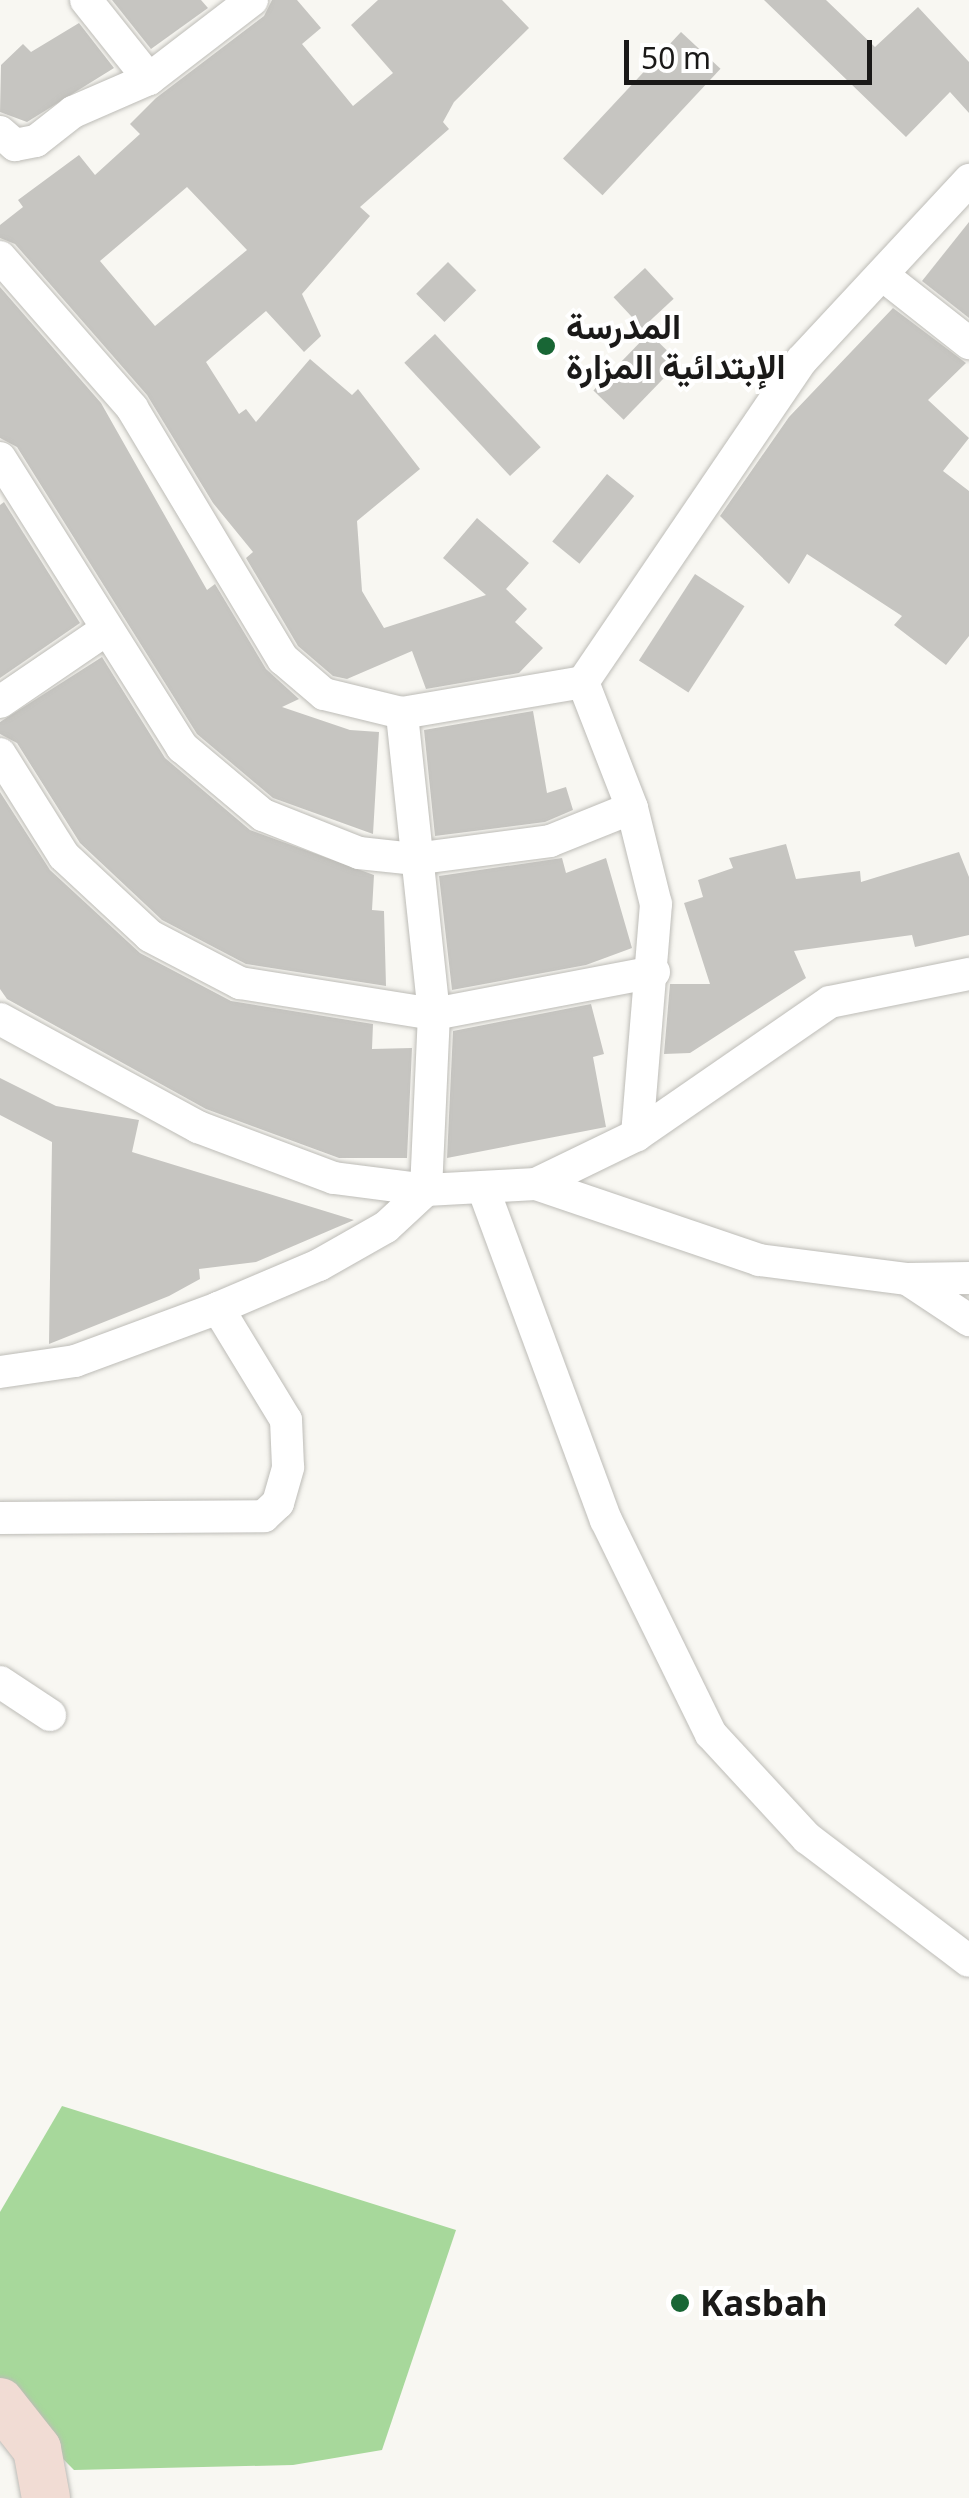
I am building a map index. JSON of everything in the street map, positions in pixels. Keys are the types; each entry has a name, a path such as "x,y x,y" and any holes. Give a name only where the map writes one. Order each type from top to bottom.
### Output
{"main road":[{"path":"0,2402 37,2449 46,2498"}],"street":[{"path":"86,0 149,79"},
{"path":"0,132 23,147 72,112 149,79 252,0"},
{"path":"0,256 132,408 283,659 324,694 402,713 583,682 792,373 885,277 969,180"},
{"path":"885,277 969,342"},
{"path":"0,458 104,631 182,747 263,815 360,853 414,859 550,842 632,808"},
{"path":"0,702 104,631"},
{"path":"583,682 632,808 656,904 654,972 637,1135"},
{"path":"0,1372 75,1361 218,1308 369,1236 426,1190 434,1014 414,859 402,713"},
{"path":"0,754 64,856 150,936 240,983 434,1014 654,972"},
{"path":"0,1019 198,1127 334,1178 426,1190 483,1188 536,1184 637,1135 830,1002 969,974"},
{"path":"536,1184 758,1260 908,1279 969,1278"},
{"path":"483,1188 606,1520 711,1734 807,1838 969,1961"},
{"path":"908,1279 969,1320"},
{"path":"0,1518 264,1516 278,1503 288,1467 286,1420 218,1308"},
{"path":"0,1682 50,1714"}],"green space":[{"path":"62,2106 456,2230 382,2450 293,2465 74,2470 0,2395 0,2212"}],"building":[{"path":"112,0 201,0 208,8 151,49"},
{"path":"272,0 297,0 321,28 302,44 353,106 393,73 351,25 378,0 502,0 529,28 454,102 443,122 449,129 360,207 370,216 302,294 321,336 304,352 266,311 206,362 239,414 246,409 256,422 310,359 352,395 358,389 420,469 357,521 362,591 384,628 486,595 443,558 477,518 529,563 506,589 527,609 515,622 543,648 519,673 426,689 412,651 347,679 333,676 298,646 246,558 253,552 213,503 147,395 15,244 0,238 0,225 23,207 18,200 79,155 95,175 140,134 130,124 156,98 264,16","holes":["187,187 247,250 155,326 100,261"]},
{"path":"764,0 826,0 875,47 918,7 969,62 969,113 950,92 906,137"},
{"path":"79,23 114,68 27,122 0,112 1,65 23,44 31,52"},
{"path":"681,32 720,69 603,195 563,159"},
{"path":"969,222 969,318 922,281"},
{"path":"448,262 476,290 444,322 416,294"},
{"path":"645,268 674,299 642,328 614,297"},
{"path":"0,287 101,403 207,590 215,584 266,669 299,699 282,707 350,730 379,732 373,834 273,798 197,734 17,447 0,438"},
{"path":"893,308 966,363 928,400 969,438 943,471 969,491 969,636 946,665 894,625 902,616 807,554 789,584 720,516 789,417"},
{"path":"649,333 679,362 624,420 593,391"},
{"path":"435,334 541,447 510,476 404,363"},
{"path":"607,474 634,496 579,564 552,542"},
{"path":"4,502 80,623 0,678 0,505"},
{"path":"695,574 744,606 688,693 639,660"},
{"path":"102,657 165,758 250,830 374,875 372,910 384,911 386,986 246,964 162,920 80,843 17,743 0,734 0,722"},
{"path":"533,711 547,793 566,787 573,810 545,822 435,836 424,730"},
{"path":"0,792 50,870 140,953 231,1001 373,1024 372,1049 412,1048 407,1158 339,1158 206,1109 7,999 0,989"},
{"path":"786,844 796,879 860,871 861,882 959,852 969,877 969,935 915,947 912,935 794,951 806,978 690,1053 664,1054 670,984 710,984 684,903 703,897 698,880 733,868 729,858"},
{"path":"562,858 566,873 606,858 632,948 586,965 452,990 439,876"},
{"path":"591,1004 604,1054 593,1057 606,1127 447,1158 453,1031"},
{"path":"0,1078 56,1106 139,1120 132,1152 354,1220 256,1262 199,1269 200,1279 169,1296 49,1344 52,1142 0,1115"}],"place":[{"name":"المدرسة الإبتدائية المزارة","path":"546,346"},
{"name":"Kasbah","path":"680,2303"}]}
